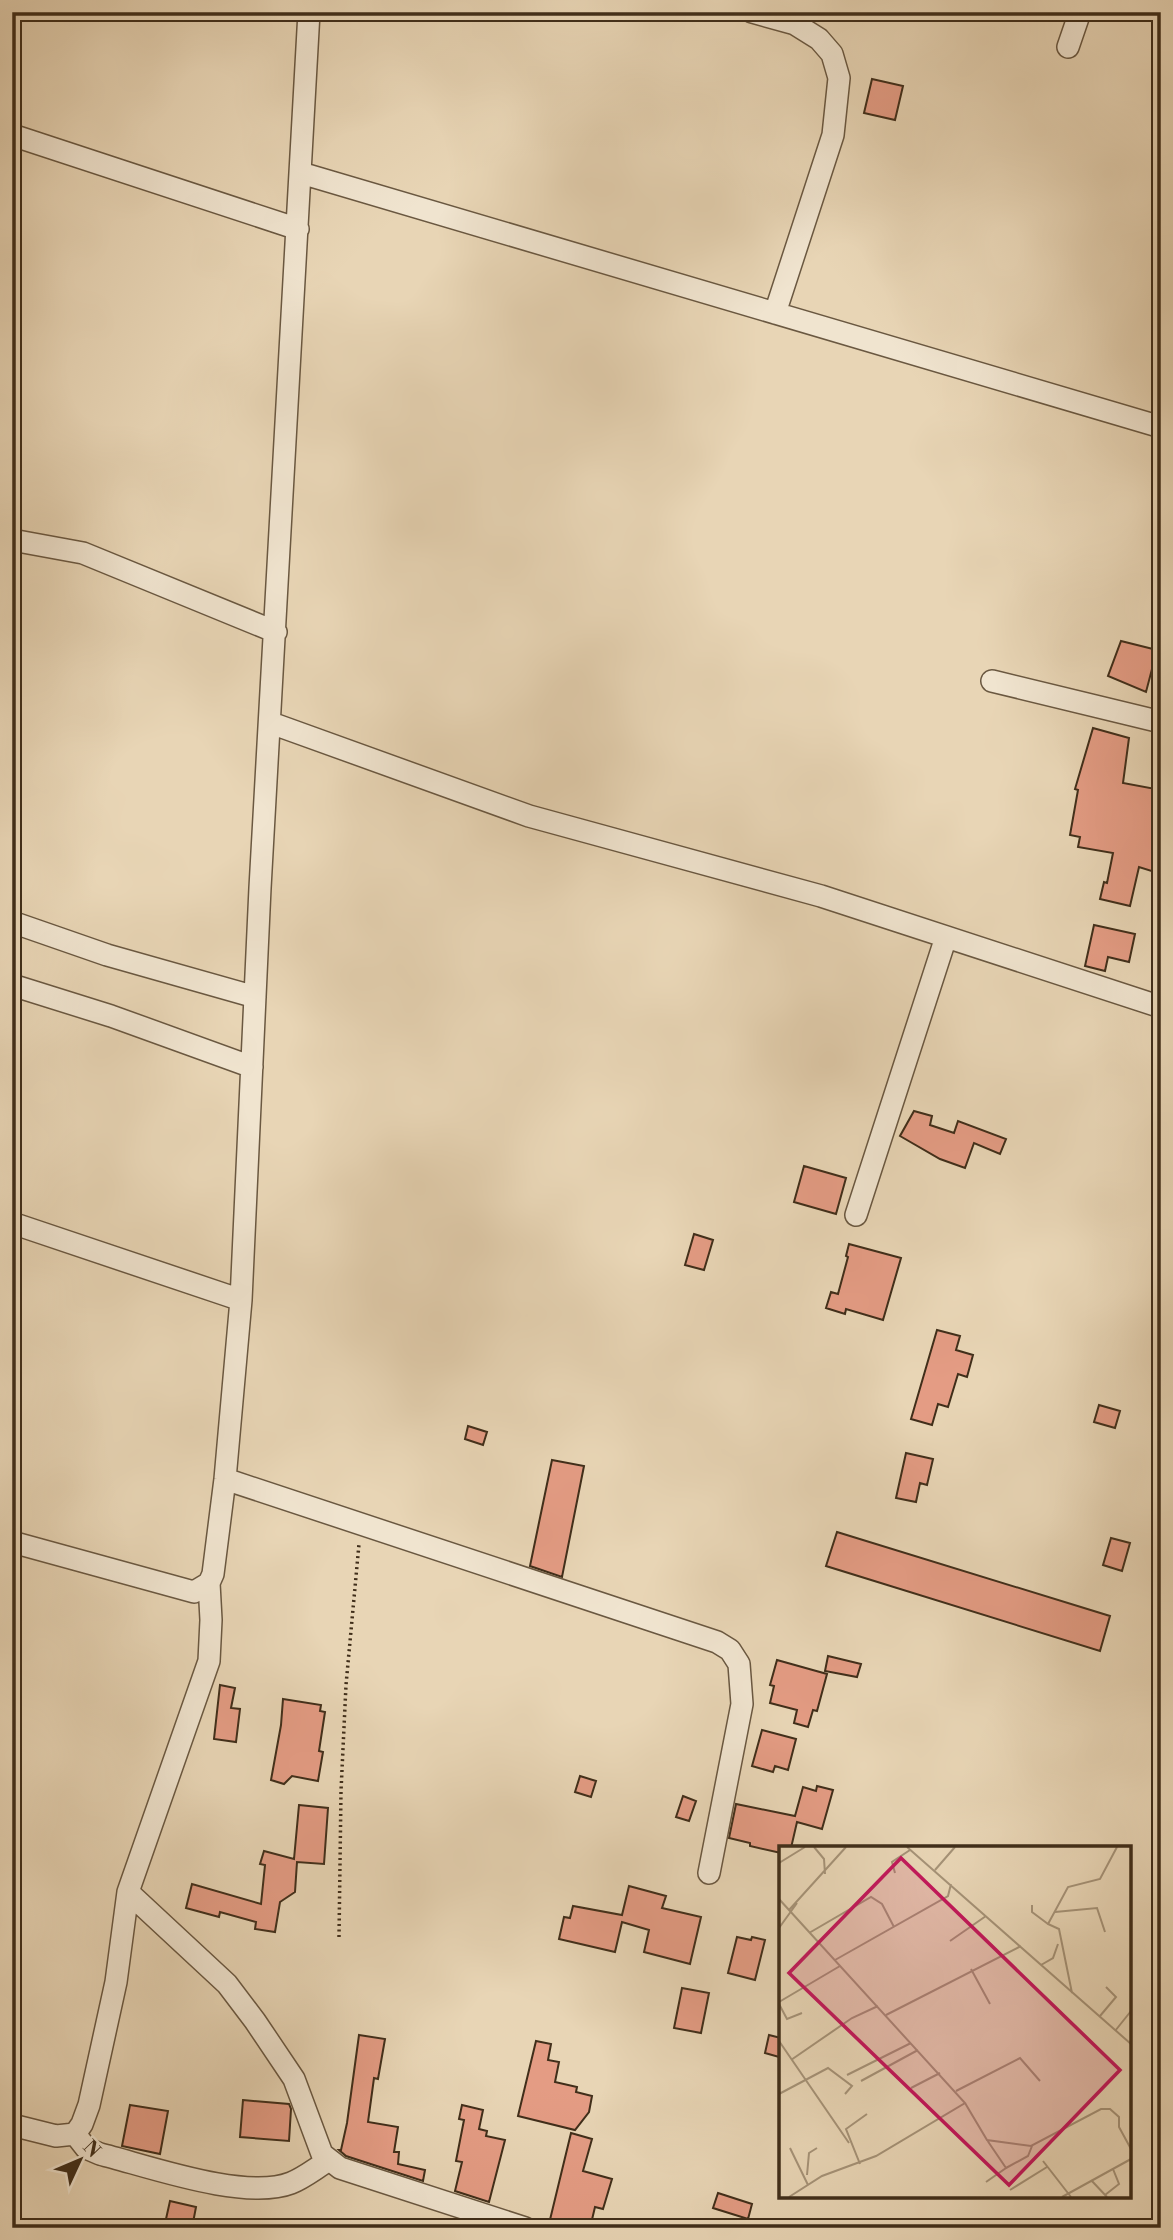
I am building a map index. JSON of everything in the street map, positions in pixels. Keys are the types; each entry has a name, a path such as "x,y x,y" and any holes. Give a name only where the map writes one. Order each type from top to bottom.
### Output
{"street":[{"path":"12,2125 56,2136 75,2134 82,2124 89,2105 116,1982 128,1892 209,1661 209,1583 213,1574 225,1479 241,1300 309,12"},
{"path":"752,12 796,24 819,39 832,54 839,78 833,135 775,313"},
{"path":"1068,47 1080,12"},
{"path":"12,135 298,229"},
{"path":"301,173 1161,427"},
{"path":"12,540 83,553 276,632"},
{"path":"992,681 1161,722"},
{"path":"271,723 529,816 821,896 1161,1007"},
{"path":"12,922 107,955 255,997"},
{"path":"856,1215 946,937"},
{"path":"12,985 111,1016 252,1067"},
{"path":"18,1225 241,1300"},
{"path":"225,1479 717,1642 730,1650 739,1664 742,1704 709,1873"},
{"path":"12,1542 185,1591 194,1592 209,1583"},
{"path":"128,1892 226,1984 255,2021 294,2079 322,2154 328,2161 340,2168 525,2228"},
{"path":"75,2134 86,2148 100,2154 217,2183 253,2188 291,2183 328,2161"}],"path":[{"path":"339,1937 344,1738 360,1524"}],"building":[{"path":"872,79 903,86 895,120 864,113"},
{"path":"1121,641 1157,650 1146,692 1108,676"},
{"path":"1093,728 1129,738 1123,783 1161,790 1161,874 1139,867 1130,906 1100,899 1104,882 1107,883 1113,853 1078,847 1080,837 1070,835 1078,790 1075,789"},
{"path":"1094,925 1135,934 1129,962 1108,957 1105,971 1085,966"},
{"path":"914,1111 932,1116 930,1125 954,1133 958,1121 1006,1139 1000,1154 974,1143 965,1168 940,1159 900,1136"},
{"path":"804,1166 846,1178 836,1214 794,1202"},
{"path":"694,1234 713,1240 704,1270 685,1265"},
{"path":"849,1244 901,1258 883,1320 846,1309 845,1314 826,1308 831,1292 838,1294"},
{"path":"937,1330 960,1336 956,1350 973,1355 967,1377 958,1374 948,1407 938,1404 932,1425 911,1419"},
{"path":"1099,1405 1120,1411 1115,1428 1094,1422"},
{"path":"468,1426 487,1432 483,1445 465,1439"},
{"path":"906,1453 933,1459 927,1485 920,1483 916,1502 896,1498"},
{"path":"552,1460 584,1466 562,1577 530,1566"},
{"path":"837,1532 1110,1616 1100,1651 826,1566"},
{"path":"1111,1538 1130,1543 1122,1571 1103,1565"},
{"path":"828,1656 861,1664 857,1677 825,1671"},
{"path":"777,1660 827,1674 817,1711 813,1710 808,1727 794,1723 797,1710 770,1703 774,1686 770,1685"},
{"path":"220,1685 235,1688 231,1708 240,1709 236,1742 214,1739"},
{"path":"283,1699 321,1705 320,1711 325,1712 318,1781 292,1776 284,1784 271,1780"},
{"path":"762,1730 796,1739 788,1770 775,1766 773,1772 752,1766"},
{"path":"580,1776 596,1781 591,1797 575,1792"},
{"path":"817,1786 833,1790 822,1829 797,1822 791,1846 779,1846 779,1853 729,1838 736,1804 795,1816 803,1787 816,1791"},
{"path":"683,1796 696,1801 689,1821 676,1817"},
{"path":"299,1805 328,1808 324,1864 297,1862 295,1892 280,1902 275,1932 255,1929 256,1922 220,1912 219,1917 186,1908 192,1884 261,1904 265,1865 260,1864 264,1851 294,1859"},
{"path":"629,1886 666,1896 662,1908 701,1917 690,1964 644,1952 649,1930 622,1922 615,1952 559,1939 564,1917 570,1918 573,1906 622,1915"},
{"path":"737,1937 765,1940 755,1980 728,1973"},
{"path":"682,1988 709,1993 701,2033 674,2028"},
{"path":"359,2035 385,2039 378,2079 374,2078 368,2122 398,2127 394,2152 399,2152 398,2164 425,2170 423,2181 346,2156 339,2150 347,2123"},
{"path":"769,2035 779,2038 779,2057 765,2053"},
{"path":"536,2041 551,2044 548,2060 559,2062 555,2082 577,2087 576,2092 592,2096 589,2112 575,2130 518,2116"},
{"path":"243,2100 289,2104 289,2141 240,2137"},
{"path":"130,2105 168,2111 160,2154 122,2146"},
{"path":"462,2105 483,2110 479,2129 487,2131 486,2136 505,2140 489,2202 455,2191 462,2162 456,2161 464,2120 459,2119"},
{"path":"571,2133 592,2139 583,2171 612,2179 603,2209 595,2207 590,2228 548,2228"},
{"path":"718,2193 752,2204 748,2219 713,2208"},
{"path":"170,2201 196,2207 192,2228 164,2228"}]}
